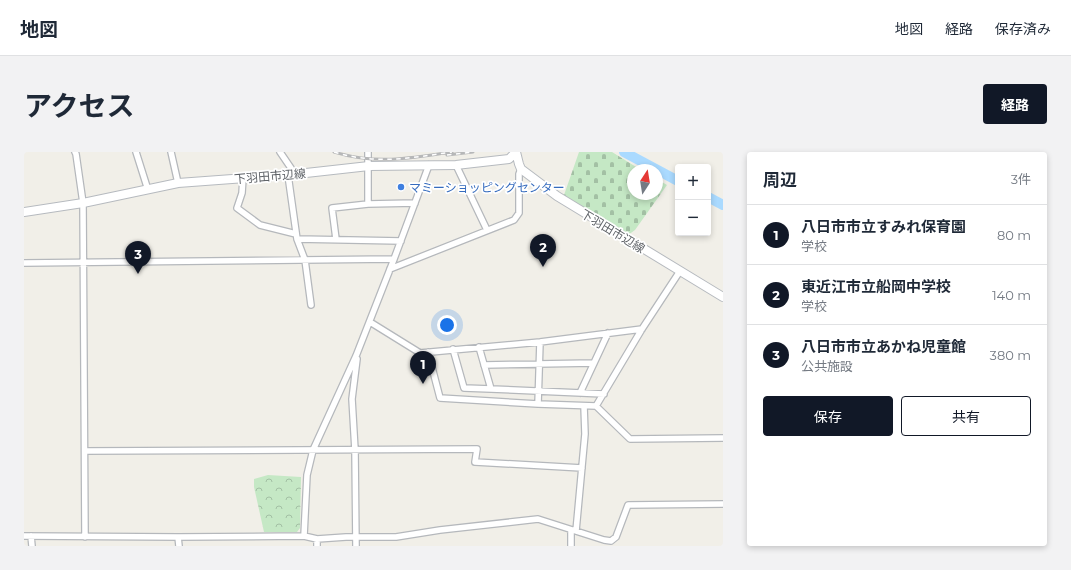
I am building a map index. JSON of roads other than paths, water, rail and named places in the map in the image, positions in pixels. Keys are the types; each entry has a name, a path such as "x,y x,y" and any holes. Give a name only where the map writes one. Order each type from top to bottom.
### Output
{"main road":[{"name":"下羽田市辺線","path":"24,212 83,203 178,183 369,166 456,165 509,159 516,152"},
{"name":"下羽田市辺線","path":"516,152 521,169 557,196 723,297"},
{"path":"501,160 521,169"}],"street":[{"path":"75,152 83,203 85,537"},
{"path":"136,152 148,190"},
{"path":"171,152 178,183"},
{"path":"280,152 292,174 297,237 305,260 311,305"},
{"path":"368,152 368,204"},
{"path":"304,536 307,474 313,450 370,322 429,165"},
{"path":"456,165 487,230"},
{"path":"390,269 514,220 518,216 519,174 521,169"},
{"path":"243,178 242,192 237,208 260,225 297,237 401,241"},
{"path":"336,239 332,208 368,204 415,203"},
{"path":"24,263 394,259"},
{"path":"596,406 680,271"},
{"path":"370,322 420,353 540,342 642,330"},
{"path":"580,393 608,333"},
{"path":"538,404 540,342"},
{"path":"479,347 491,389"},
{"path":"453,349 464,388 604,394"},
{"path":"428,352 440,398 596,406 630,438 723,438"},
{"path":"356,356 358,360 355,368 352,399 355,450 356,546"},
{"path":"484,365 594,363"},
{"path":"571,546 582,468 585,434 584,406"},
{"path":"85,451 477,449 475,462 582,468"},
{"path":"24,536 304,536 317,539 396,537 440,530 538,519 611,541 616,537 628,504 723,504"},
{"path":"31,536 32,546"},
{"path":"178,537 179,546"},
{"path":"317,539 317,546"}],"waterway":[{"path":"624,152 675,179"},
{"path":"711,199 723,205"}],"railway":[{"path":"334,152 350,156 379,159 407,158 452,152"},
{"path":"447,155 473,152"}],"place":[{"name":"マミーショッピングセンター","path":"401,187"},
{"name":"東近江市立船岡中学校","path":"543,267"},
{"name":"八日市市立あかね児童館","path":"138,274"},
{"name":"八日市市立すみれ保育園","path":"423,384"}]}
